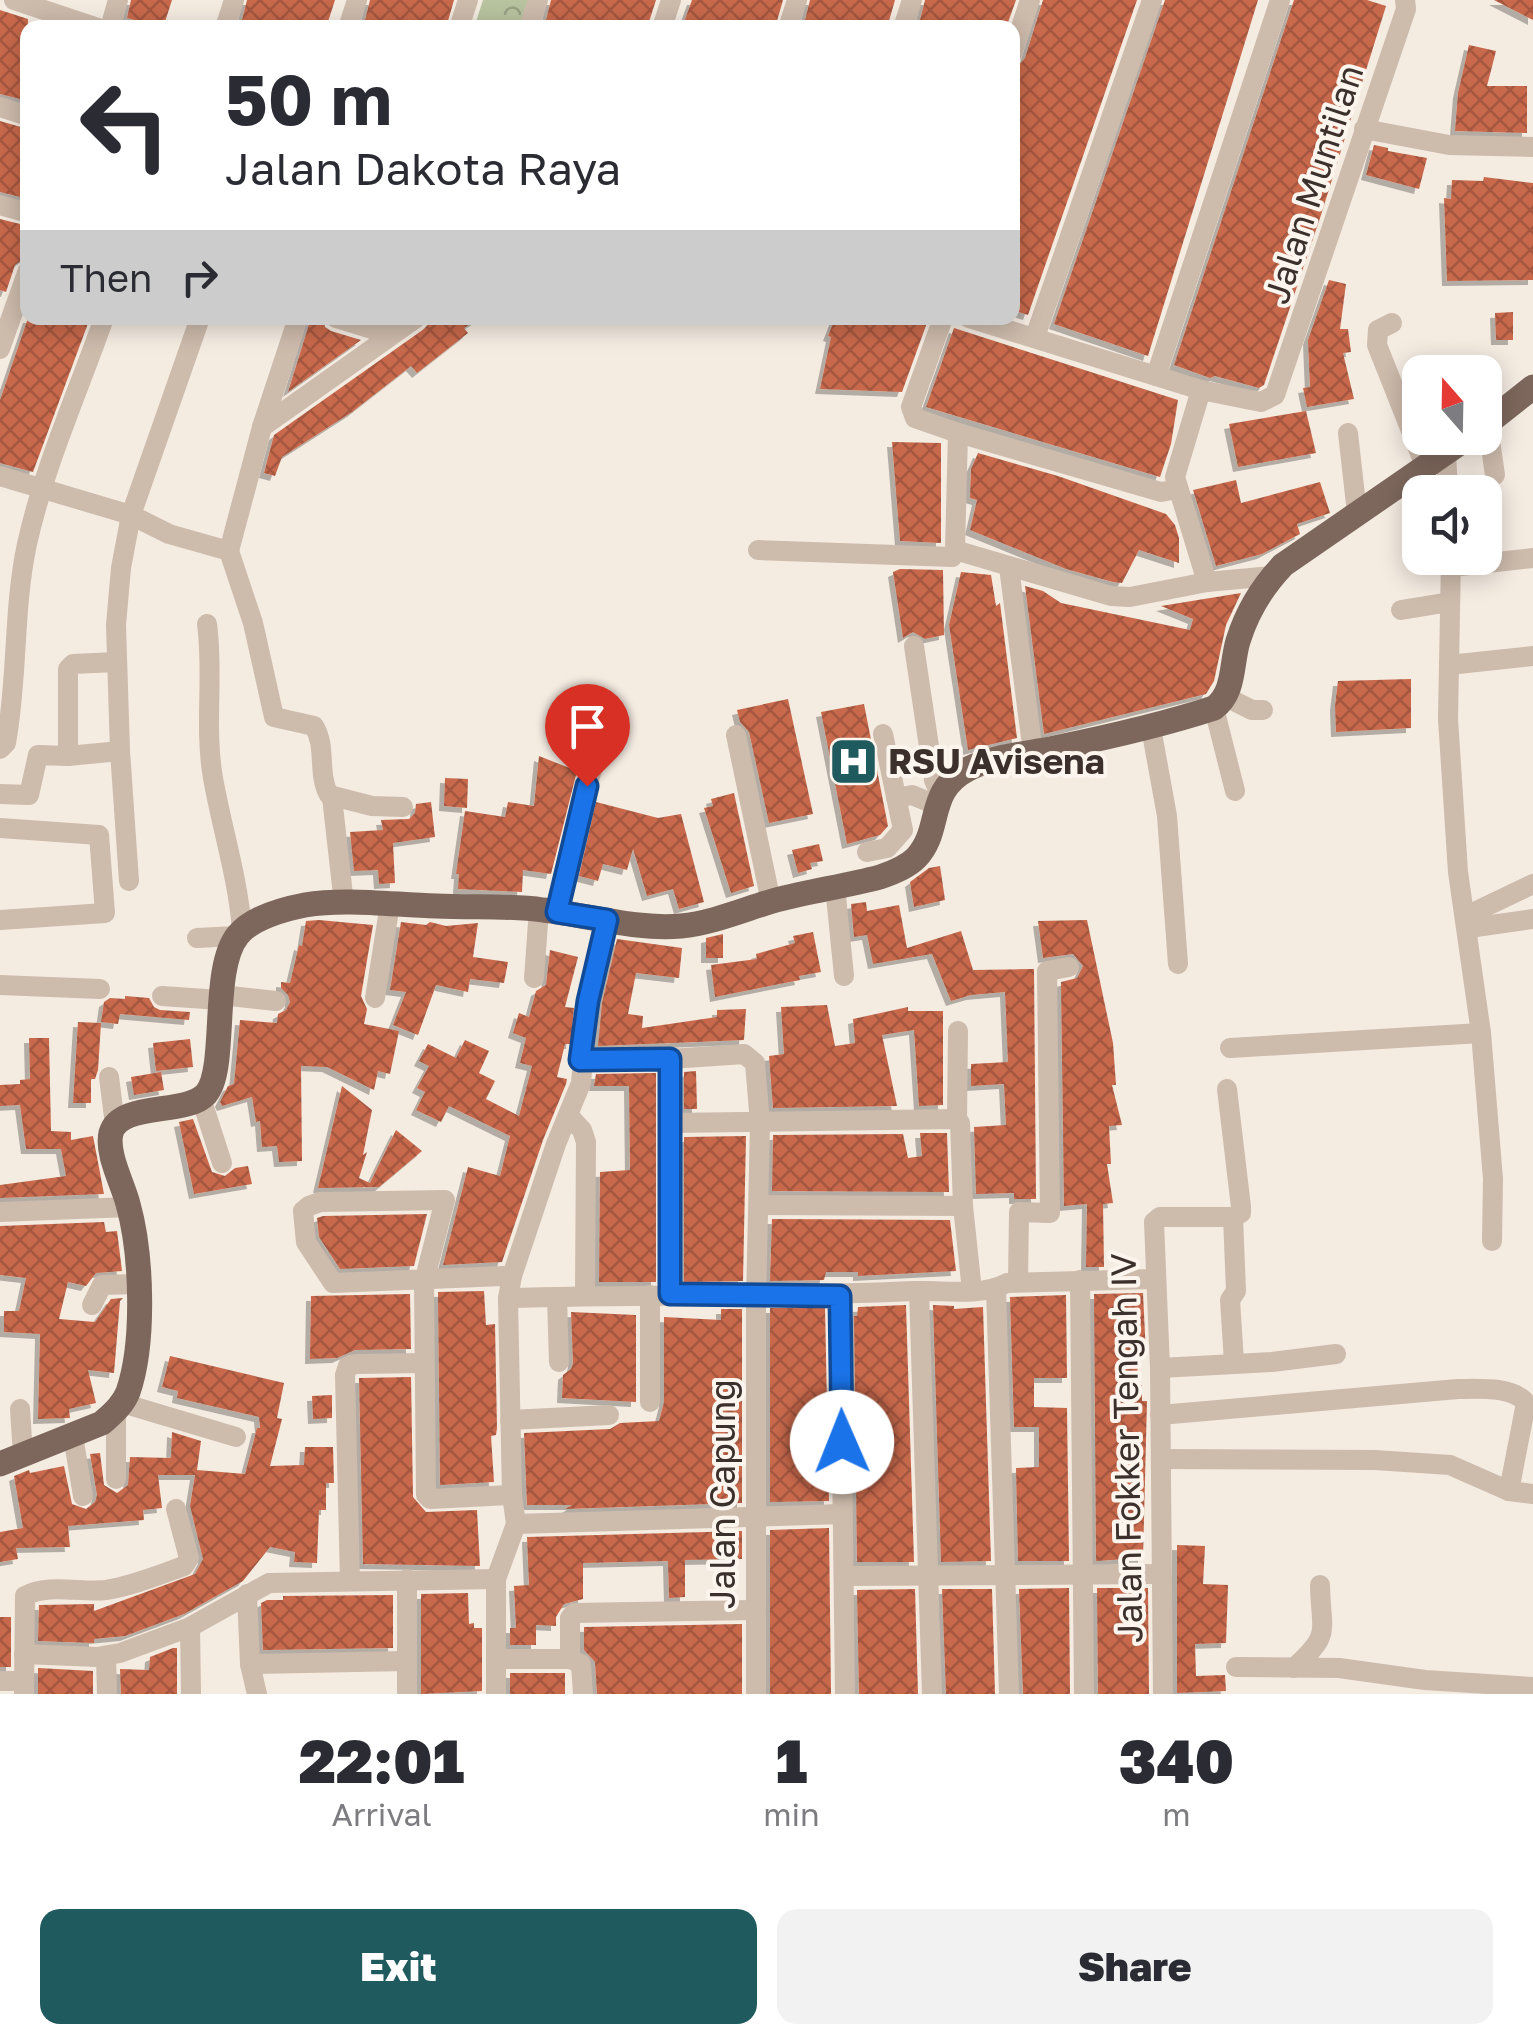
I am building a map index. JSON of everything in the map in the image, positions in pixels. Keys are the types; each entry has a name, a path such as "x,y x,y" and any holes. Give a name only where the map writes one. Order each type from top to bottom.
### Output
{"main road":[{"path":"1502,412 1533,387"},
{"path":"11,1459 102,1423 119,1407 133,1364 139,1284 129,1207 110,1145 115,1125 135,1114 201,1098 208,1092 240,933 308,904 548,910 607,920 684,926 882,876 916,858 928,836 938,800 953,778 974,766 1151,728 1220,702 1244,622 1272,576 1442,455"}],"street":[{"path":"14,0 74,20"},
{"path":"1020,30 1030,0"},
{"path":"1035,338 1152,0"},
{"path":"1156,376 1280,0"},
{"name":"Jalan Muntilan","path":"1201,390 1261,402 1279,390 1406,10 1405,0"},
{"path":"1364,129 1449,145 1533,146"},
{"path":"0,349 7,309 20,285"},
{"path":"1392,322 1378,330 1377,346 1402,384"},
{"path":"0,748 6,744 11,715 27,543 101,325"},
{"path":"129,881 116,625 121,568 131,515 198,325"},
{"path":"296,325 262,428 230,551 253,623 274,718 314,726 322,746 326,792 332,797 372,806 402,807"},
{"path":"359,325 391,335"},
{"path":"262,428 406,325"},
{"path":"941,325 911,407 915,418 1161,492 1178,489"},
{"path":"992,325 1201,390 1175,477 1206,582"},
{"path":"1348,432 1357,514"},
{"path":"758,550 952,557 958,434"},
{"path":"1493,455 1495,475"},
{"path":"0,476 131,515 169,534 230,551"},
{"path":"955,550 1112,596 1130,597 1206,582 1272,576"},
{"path":"1502,560 1533,558"},
{"path":"1009,567 1033,753"},
{"path":"1451,575 1448,719 1457,855 1482,1032 1493,1179 1492,1241"},
{"path":"1401,610 1450,602"},
{"path":"198,938 240,933 231,850 213,778 207,698 212,662 207,624"},
{"path":"896,798 912,795 938,800 914,646"},
{"path":"1449,664 1533,656"},
{"path":"68,756 68,669 73,664 117,662"},
{"path":"1235,791 1220,702 1264,710"},
{"path":"1151,728 1168,816 1178,964"},
{"path":"867,852 887,848 903,830 883,734"},
{"path":"736,735 771,902"},
{"path":"0,794 29,794 38,754 68,756 120,750"},
{"path":"534,978 548,910 594,763"},
{"path":"332,797 344,904"},
{"path":"0,828 99,835 104,913 0,920"},
{"path":"1468,922 1533,884"},
{"path":"835,886 844,976"},
{"path":"375,998 390,904"},
{"path":"1468,922 1533,919"},
{"path":"496,1694 496,1579 516,1524 508,1298 512,1276 580,1083 588,1001 607,920"},
{"path":"1018,1282 1018,1212 1050,1213 1047,971 1069,967"},
{"path":"0,984 100,990"},
{"path":"162,996 276,1000"},
{"path":"958,1031 959,1121 972,1291"},
{"path":"1230,1048 1482,1032"},
{"name":"Jalan Capung","path":"670,1059 750,1055 755,1062 760,1123 756,1694"},
{"path":"580,1060 670,1059 670,1123 650,1402"},
{"path":"110,1078 115,1125"},
{"path":"1227,1089 1242,1207 1242,1213 1233,1217 1236,1291 1230,1300 1234,1362"},
{"path":"201,1098 222,1162"},
{"path":"569,1116 582,1130 586,1142 585,1296"},
{"path":"670,1123 959,1121"},
{"path":"512,1276 424,1282 341,1285 329,1280 306,1242 303,1211 320,1202 444,1200 424,1282 422,1363 428,1498 512,1495"},
{"path":"759,1205 964,1206"},
{"path":"0,1212 129,1207"},
{"name":"Jalan Fokker Tengah IV","path":"1164,1694 1154,1222 1157,1218 1233,1217"},
{"path":"508,1298 660,1294 840,1296 972,1291 1018,1282 1154,1279"},
{"path":"1080,1280 1084,1694"},
{"path":"92,1305 102,1285 139,1284"},
{"path":"996,1288 1009,1694"},
{"path":"919,1291 932,1694"},
{"path":"558,1296 559,1362"},
{"path":"840,1296 845,1694"},
{"path":"1160,1368 1336,1354"},
{"path":"350,1581 345,1375 348,1366 422,1363"},
{"path":"1160,1415 1458,1389 1520,1396 1526,1403 1525,1416 1509,1491"},
{"path":"116,1479 119,1407 236,1437"},
{"path":"11,1459 20,1409"},
{"path":"510,1420 609,1415"},
{"path":"73,1436 83,1496"},
{"path":"1160,1459 1375,1460 1450,1465 1509,1491 1533,1494"},
{"path":"0,1681 24,1687 25,1596 30,1592 111,1590 184,1566 189,1558 176,1509"},
{"path":"516,1524 843,1514"},
{"path":"844,1576 1161,1574"},
{"path":"406,1579 407,1694"},
{"path":"24,1654 106,1656 190,1627 270,1583 496,1579"},
{"path":"1294,1668 1322,1636 1320,1586"},
{"path":"247,1594 250,1664 257,1694"},
{"path":"570,1659 570,1618 574,1613 754,1610"},
{"path":"190,1627 191,1694"},
{"path":"106,1656 107,1694"},
{"path":"496,1658 570,1659 582,1664 583,1694"},
{"path":"250,1664 407,1661"},
{"path":"1236,1667 1339,1668 1395,1685 1533,1687"}],"green space":[{"path":"483,0 531,0 524,20 477,20"}],"building":[{"path":"131,0 172,0 166,20 127,18"},
{"path":"247,0 335,0 329,20 242,20"},
{"path":"370,0 454,0 448,20 365,20"},
{"path":"551,0 656,0 650,20 546,20"},
{"path":"692,0 783,0 777,20 685,20"},
{"path":"810,0 895,0 889,20 805,20"},
{"path":"925,0 1016,0 1009,20 920,20"},
{"path":"1043,0 1137,0 1028,315 1020,312 1020,64"},
{"path":"1165,0 1258,0 1148,356 1054,324"},
{"path":"1294,0 1367,0 1386,6 1321,215 1264,385 1259,388 1210,378 1174,365"},
{"path":"1494,0 1533,0 1533,20"},
{"path":"0,10 28,20 20,20 20,99 0,94"},
{"path":"1469,45 1496,51 1487,86 1527,86 1527,133 1455,131 1458,93"},
{"path":"0,121 20,127 20,197 0,192"},
{"path":"1374,145 1427,158 1419,189 1366,175"},
{"path":"1484,177 1533,183 1533,280 1447,281 1444,198 1451,199 1452,180 1483,181"},
{"path":"0,219 20,224 20,262 15,265 6,292 0,290"},
{"path":"1329,280 1346,284 1340,329 1348,329 1351,352 1343,353 1354,399 1307,407 1303,388 1310,387 1308,340"},
{"path":"1513,312 1513,340 1496,340 1495,313"},
{"path":"26,325 87,325 33,472 0,463 0,400"},
{"path":"309,325 325,325 331,331 361,340 288,392"},
{"path":"428,325 469,325 464,328 468,333 417,373 411,366 352,412 282,457 275,476 264,473 274,435"},
{"path":"832,325 926,325 902,392 820,389 831,337 828,336"},
{"path":"954,328 1178,400 1171,444 1160,477 926,407"},
{"path":"1306,411 1316,453 1238,467 1229,424"},
{"path":"892,442 941,443 941,543 900,541"},
{"path":"978,453 1166,514 1179,538 1179,563 1139,550 1122,583 1113,582 1066,569 970,530 977,500 970,498 971,469"},
{"path":"1236,480 1241,503 1320,482 1330,513 1297,524 1300,534 1262,554 1216,566 1193,490"},
{"path":"943,570 944,635 925,639 913,632 903,638 893,572"},
{"path":"961,572 991,575 996,606 1000,603 1017,738 968,750 949,625"},
{"path":"1025,586 1043,591 1061,603 1190,630 1193,619 1161,606 1241,593 1226,625 1214,681 1206,694 1044,734"},
{"path":"1411,679 1411,728 1336,732 1338,681"},
{"path":"788,699 813,814 769,823 749,732 740,722 737,710"},
{"name":"RSU Avisena","path":"864,704 888,826 880,835 847,844 821,712"},
{"path":"539,756 577,771 551,874 523,870 522,892 458,889 456,874 465,811 505,817 508,802 534,806"},
{"path":"445,778 468,779 467,808 444,806"},
{"path":"734,793 754,886 731,893 704,808 713,806 711,799"},
{"path":"431,802 435,837 393,843 395,883 379,884 378,870 354,871 350,832 383,830 381,820 409,819 416,804"},
{"path":"596,802 658,818 681,814 704,902 679,909 673,889 647,896 633,849 627,870 603,864 598,881 579,876"},
{"path":"819,844 823,861 810,863 812,869 798,873 792,850"},
{"path":"940,866 945,900 914,907 910,882 929,868"},
{"path":"866,902 867,911 899,905 907,948 961,931 973,970 1034,969 1036,1199 1014,1199 1014,1193 976,1194 974,1127 1006,1125 1004,1084 971,1086 971,1064 1008,1062 1005,992 951,1001 932,954 873,964 867,935 854,937 851,904"},
{"path":"1087,920 1113,1043 1116,1085 1112,1085 1122,1125 1109,1126 1111,1164 1107,1164 1113,1203 1103,1204 1104,1267 1086,1267 1087,1204 1064,1206 1061,982 1077,978 1083,966 1073,954 1043,958 1038,921"},
{"path":"306,921 373,925 361,996 367,1009 364,1024 399,1031 390,1074 378,1071 374,1090 327,1067 301,1066 302,1161 279,1162 277,1146 262,1147 260,1121 256,1122 252,1097 222,1106 220,1102 228,1086 234,1084 240,1020 277,1023 278,1014 290,1002 281,982 290,983"},
{"path":"401,922 446,926 478,923 473,957 508,962 504,983 470,979 468,992 436,985 418,1035 393,1025 406,992 390,990"},
{"path":"813,932 821,972 715,997 711,965 757,959 756,954 795,943 793,936"},
{"path":"723,934 723,958 706,958 706,938"},
{"path":"617,939 682,948 679,978 636,973 628,1014 643,1016 642,1028 717,1017 717,1010 746,1009 744,1040 598,1046 602,1003"},
{"path":"550,950 578,957 565,1007 574,1008 571,1044 565,1044 557,1077 567,1079 566,1084 502,1262 443,1265 468,1167 500,1176 510,1136 449,1106 441,1122 416,1110 425,1092 417,1088 429,1066 419,1061 428,1044 456,1058 465,1040 489,1051 479,1073 495,1081 486,1099 519,1116 532,1066 520,1063 526,1038 513,1033 519,1013 529,1017 536,991 546,985"},
{"path":"125,996 149,998 160,1010 190,1012 189,1020 120,1014 118,1024 101,1022 104,1002"},
{"path":"827,1005 835,1046 855,1043 853,1019 908,1007 908,1011 943,1011 943,1105 919,1106 914,1030 882,1035 897,1106 773,1108 769,1056 784,1054 781,1007"},
{"path":"78,1022 101,1023 91,1103 73,1103"},
{"path":"29,1038 49,1038 51,1131 71,1132 71,1140 93,1136 104,1194 0,1198 0,1185 66,1176 61,1149 26,1149 20,1105 0,1106 0,1085 30,1079"},
{"path":"190,1039 193,1067 156,1071 153,1043"},
{"path":"696,1071 697,1109 684,1109 684,1072"},
{"path":"161,1072 164,1090 134,1095 131,1077"},
{"path":"656,1073 656,1282 599,1282 600,1172 630,1170 629,1086 594,1086 596,1074"},
{"path":"342,1086 372,1110 359,1178 370,1183 396,1130 422,1151 379,1187 318,1188"},
{"path":"193,1119 212,1172 225,1176 235,1168 248,1166 252,1184 194,1194 179,1122"},
{"path":"920,1133 947,1133 949,1192 772,1191 773,1135 903,1134 908,1158 922,1156"},
{"path":"746,1136 743,1281 684,1282 684,1137"},
{"path":"427,1214 414,1266 340,1269 319,1237 317,1218 323,1216"},
{"path":"772,1219 950,1220 956,1271 858,1276 858,1272 826,1272 824,1280 770,1281"},
{"path":"104,1222 106,1232 117,1231 122,1271 96,1273 86,1286 68,1282 59,1319 95,1322 111,1299 123,1298 114,1373 88,1370 96,1403 69,1409 70,1418 38,1419 40,1334 4,1332 4,1311 19,1311 26,1278 0,1275 0,1226"},
{"path":"484,1291 486,1325 495,1324 497,1428 496,1435 491,1436 494,1482 440,1485 438,1292"},
{"path":"1143,1293 1146,1355 1137,1355 1138,1385 1142,1385 1142,1401 1147,1401 1143,1558 1096,1561 1094,1294"},
{"path":"410,1294 411,1349 355,1350 337,1358 310,1359 311,1296"},
{"path":"1066,1295 1067,1378 1034,1378 1034,1407 1067,1408 1069,1561 1018,1561 1016,1468 1039,1467 1039,1427 1014,1427 1010,1297"},
{"path":"906,1305 914,1562 857,1562 854,1316 858,1307"},
{"path":"933,1305 954,1309 983,1307 991,1561 941,1562"},
{"path":"770,1308 825,1308 829,1501 770,1502"},
{"path":"721,1309 742,1309 742,1503 565,1509 572,1505 527,1505 524,1433 610,1429 620,1423 659,1421 664,1402 664,1317 721,1320"},
{"path":"571,1312 636,1315 636,1402 562,1398 563,1375 573,1363"},
{"path":"170,1356 284,1383 277,1418 282,1419 270,1466 304,1465 305,1447 333,1447 334,1483 326,1483 326,1510 319,1510 317,1563 294,1562 295,1552 270,1547 243,1581 184,1614 125,1636 94,1639 94,1643 38,1641 39,1605 94,1604 94,1611 195,1574 203,1559 190,1506 195,1475 158,1475 162,1508 143,1510 144,1520 68,1526 70,1547 16,1548 18,1559 0,1562 0,1532 23,1528 14,1476 64,1466 72,1504 86,1509 97,1495 90,1454 100,1453 104,1485 117,1493 128,1485 130,1457 171,1458 172,1432 201,1441 197,1470 245,1474 260,1428 259,1417 177,1398 178,1391 162,1387"},
{"path":"411,1377 413,1497 426,1512 477,1510 480,1566 363,1564 359,1378"},
{"path":"332,1395 332,1418 313,1419 312,1396"},
{"path":"829,1528 831,1694 770,1694 770,1530"},
{"path":"742,1531 742,1559 685,1560 685,1597 669,1598 668,1561 583,1563 583,1599 564,1604 556,1617 556,1626 536,1625 536,1645 510,1645 510,1628 516,1628 514,1586 529,1585 527,1537"},
{"path":"1177,1545 1205,1546 1203,1584 1228,1585 1226,1643 1195,1644 1196,1676 1225,1675 1226,1691 1177,1693"},
{"path":"1069,1588 1070,1694 1023,1694 1019,1589"},
{"path":"1097,1588 1148,1588 1149,1694 1098,1694"},
{"path":"915,1589 918,1694 859,1694 857,1590"},
{"path":"942,1589 992,1589 995,1694 946,1694"},
{"path":"468,1593 469,1624 482,1628 482,1691 421,1694 421,1594"},
{"path":"393,1595 393,1648 263,1650 261,1603 267,1600 283,1600 283,1596"},
{"path":"0,1617 11,1617 11,1667 0,1667"},
{"path":"742,1624 742,1694 597,1694 595,1662 584,1650 584,1627"},
{"path":"177,1648 177,1694 121,1694 120,1669 149,1670 150,1657"},
{"path":"38,1668 93,1671 93,1694 38,1694"},
{"path":"510,1673 565,1673 565,1694 510,1694"}],"place":[{"name":"RSU Avisena","path":"853,761"}],"route":[{"path":"587,786 557,912 607,920 588,1001 580,1060 670,1059 670,1294 840,1296 842,1442"}]}
